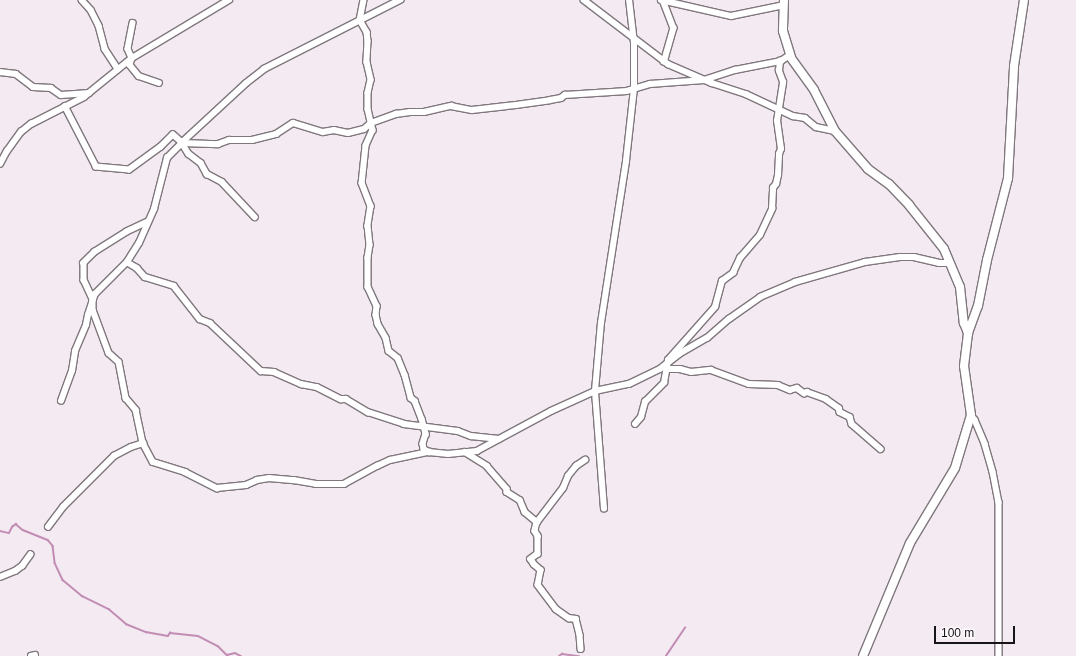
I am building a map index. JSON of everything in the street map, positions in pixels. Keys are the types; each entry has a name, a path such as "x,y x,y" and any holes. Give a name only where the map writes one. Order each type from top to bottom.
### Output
{"street":[{"path":"82,0 91,10 99,26 105,49 118,69"},
{"path":"0,164 7,151 21,132 31,124 89,93 132,58 229,0"},
{"path":"364,0 360,20 367,32 367,62 371,80 368,93 368,109 373,130 366,146 362,183 371,206 368,226 370,245 368,258 368,287 376,306 378,324 386,338 389,351 398,358 411,398 415,401 426,434 423,444 424,449 429,452"},
{"path":"61,401 72,371 75,351 86,325 93,298 127,262 139,242 154,209 166,158 246,84 265,69 401,0"},
{"path":"584,0 664,62 704,80 746,94 793,116 804,118 816,127 835,132"},
{"path":"604,509 595,391 601,323 626,161 634,89 634,38 629,0"},
{"path":"662,0 674,28 664,62"},
{"path":"662,0 731,16 784,2 783,31 790,55 814,90 835,132 868,169 889,184 944,249 960,287 964,323 968,332"},
{"path":"863,656 910,543 955,468 971,415 964,366 968,332 978,306 987,260 1008,178 1014,66 1024,0"},
{"path":"133,23 128,49 132,58 130,65 139,76 159,83"},
{"path":"182,143 218,144 229,140 252,140 276,134 293,123 323,132 334,130 348,132 364,128 371,123 396,114 424,112 451,106 472,110 539,102 561,98 565,95 634,89 650,84 704,80 735,70 786,60 790,55"},
{"path":"635,424 641,418 645,402 664,383 667,367 692,331 704,321 706,316 715,307 722,281 733,273 740,258 760,235 772,209 773,188 777,180 778,154 781,148 777,121 783,82 779,71 780,61"},
{"path":"0,72 16,74 33,87 51,88 61,96 89,93"},
{"path":"65,107 96,167 129,170 162,147 173,135 182,143 189,154 201,163 207,174 222,182 255,217"},
{"path":"148,222 127,232 95,252 84,263 84,280 93,298 93,310 109,353 119,362 126,398 136,410 143,443 153,462 185,472 217,488 246,485 257,480 269,478 316,484 344,484 390,460 429,452 477,451 551,411 595,391 629,384 667,367 691,372 711,370 749,384 778,385 790,390 797,388 804,393 808,392 826,399 839,408 840,412 850,417 852,424 881,449"},
{"path":"667,367 679,354 706,338 728,319 760,297 795,282 865,262 894,257 914,257 939,263 950,263"},
{"path":"127,262 137,268 145,277 174,286 200,319 210,323 261,371 274,372 301,384 318,387 377,416 411,426 424,426 458,431 471,436 499,439"},
{"path":"971,415 975,420 984,444 993,472 999,502 999,656"},
{"path":"48,527 63,507 114,456 131,447 143,443"},
{"path":"465,452 487,466 504,485 507,492 520,500 525,512 537,522"},
{"path":"581,649 580,634 576,619 569,618 556,609 538,585 541,570 531,559 538,554 538,536 535,531 537,522 563,488 568,476 576,466 585,460"},
{"path":"0,577 15,572 22,566 30,555"}],"waterway":[{"path":"0,531 9,533 12,527 16,524 23,530 48,540 53,546 55,563 63,580 82,596 109,609 126,624 146,632 168,636 170,633 198,636 218,646 227,655 235,653 241,656"},
{"path":"666,656 685,628"},
{"path":"559,656 562,654 579,656"}]}
